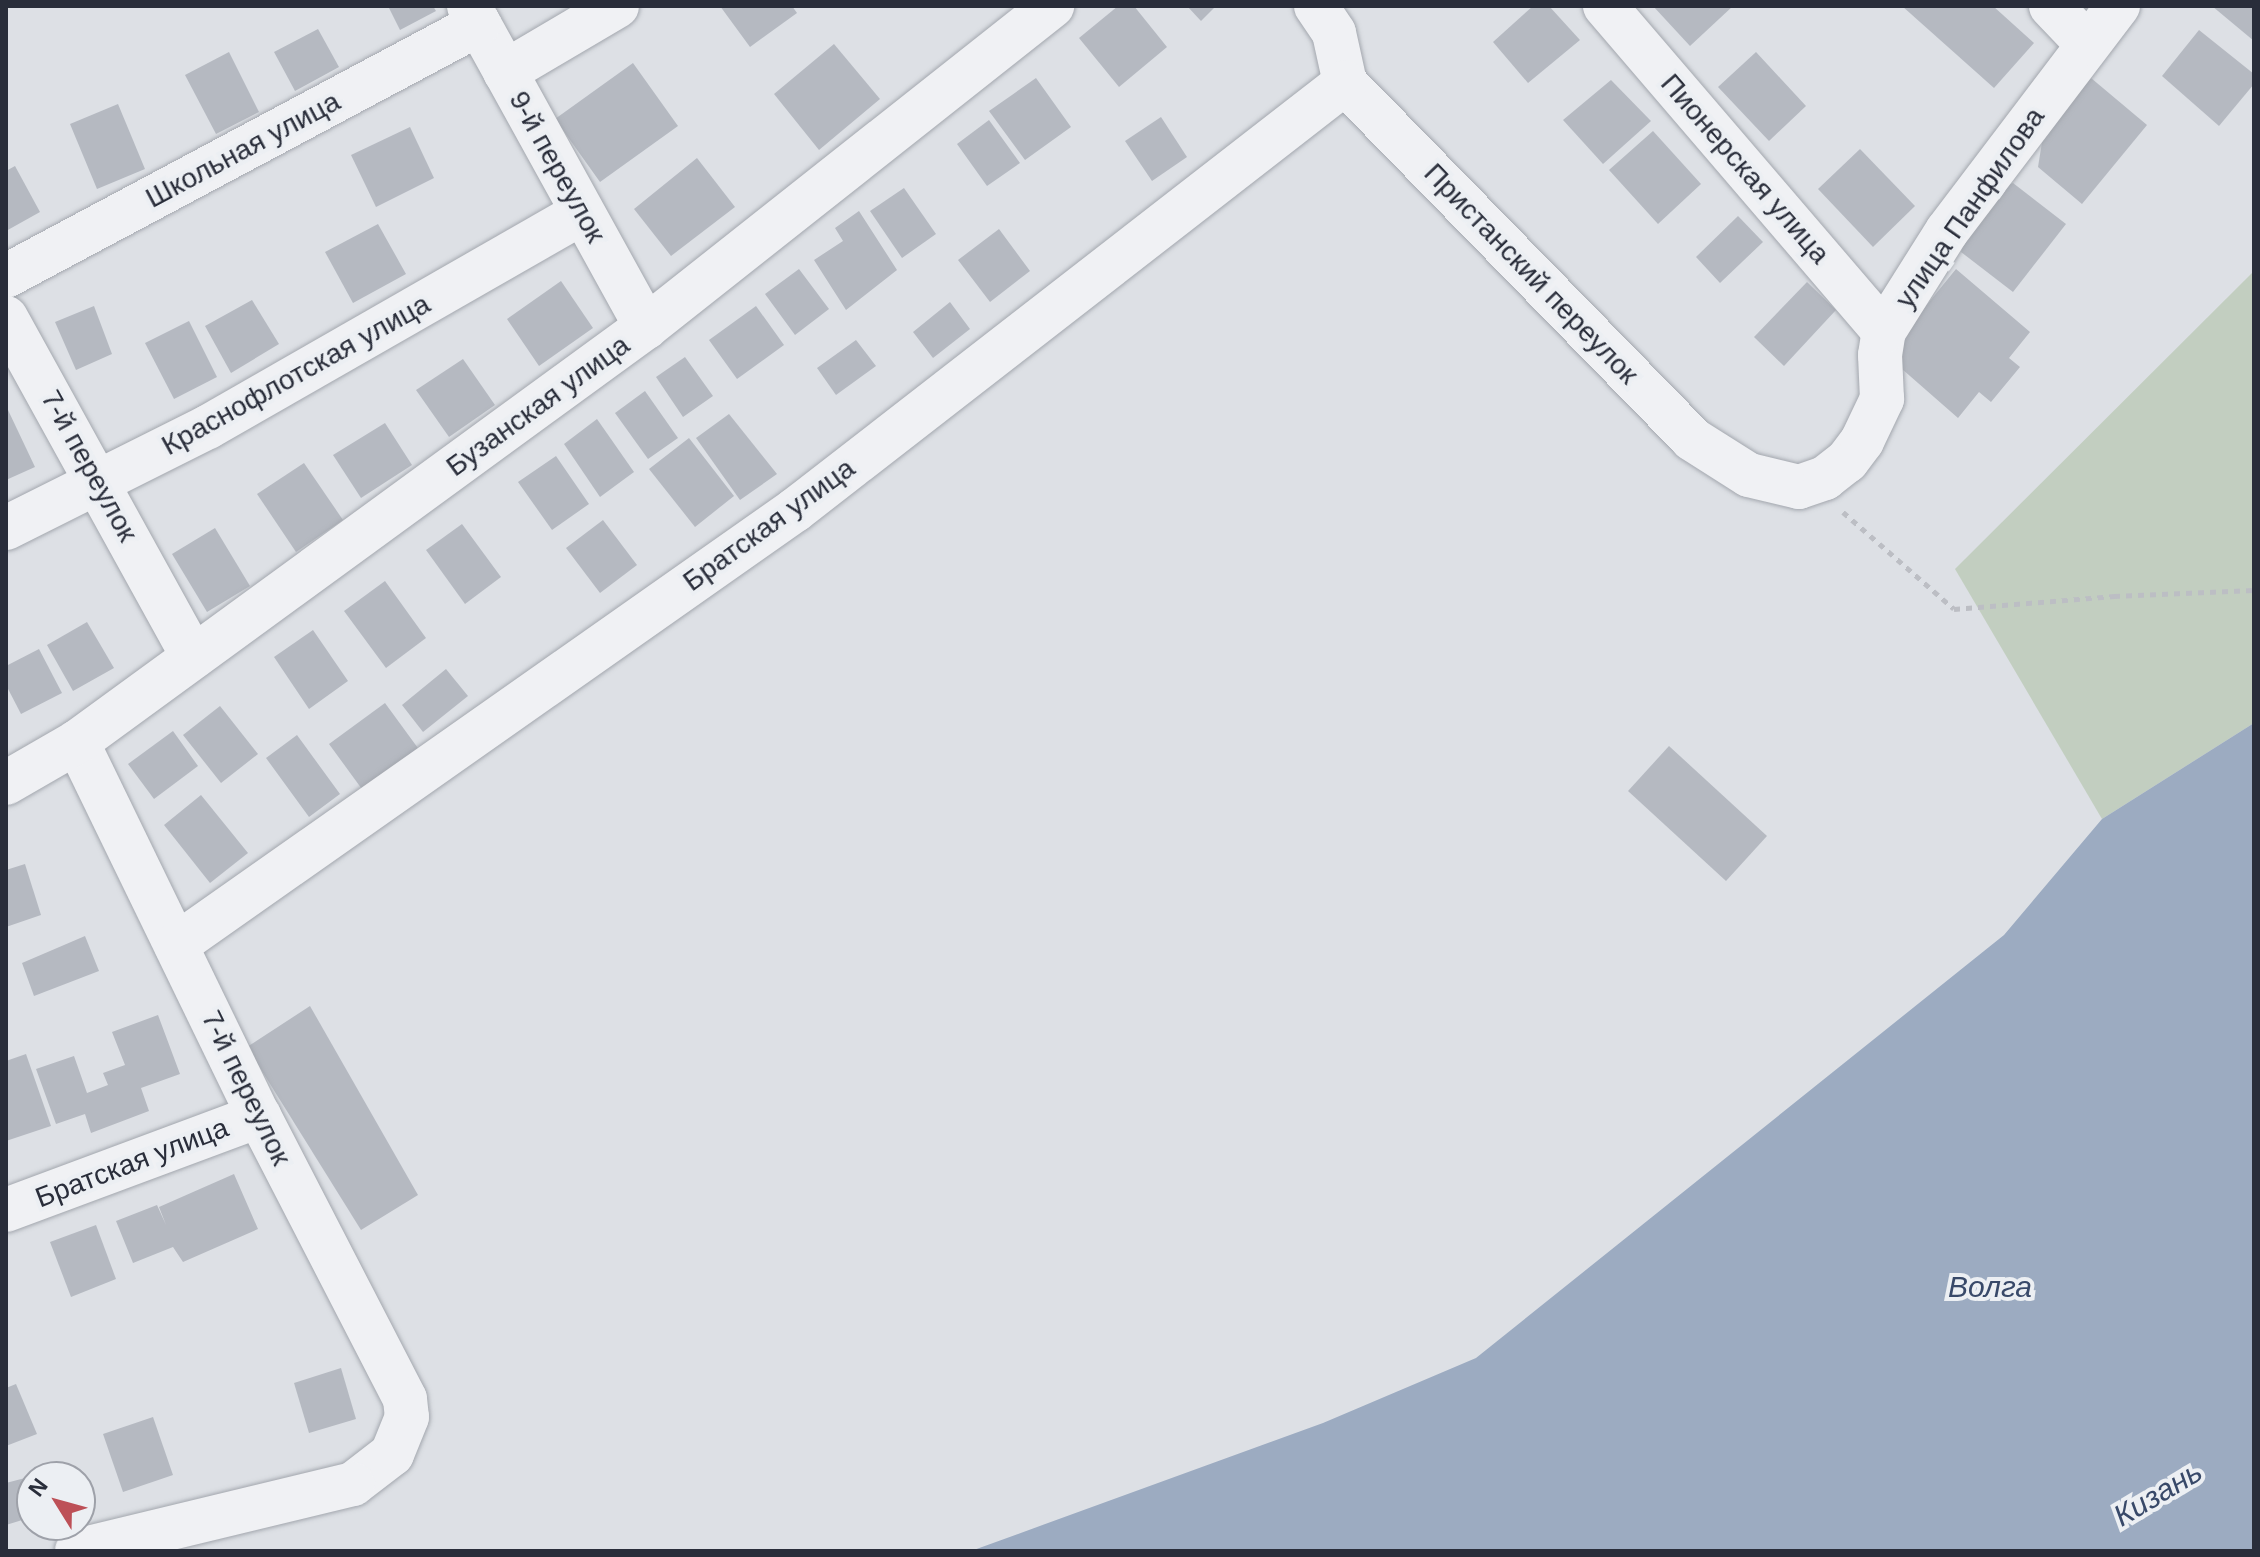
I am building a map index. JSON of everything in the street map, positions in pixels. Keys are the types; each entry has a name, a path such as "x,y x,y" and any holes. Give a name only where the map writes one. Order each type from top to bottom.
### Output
{"street":[{"path":"505,72 617,6"},
{"name":"Бузанская улица","path":"6,783 77,742 646,327 1052,6"},
{"path":"1316,6 1334,33 1345,83"},
{"name":"Пионерская улица","path":"1605,6 1884,331"},
{"path":"2051,6 2087,44"},
{"name":"улица Панфилова","path":"1806,486 1847,461 1877,415 1882,399 1880,355 1884,331 1947,231 2118,6"},
{"name":"9-й переулок","path":"474,15 646,327"},
{"name":"Школьная улица","path":"6,276 474,15"},
{"name":"Пристанский переулок","path":"1345,83 1692,439 1749,475 1806,486"},
{"name":"Братская улица","path":"176,945 795,510 1345,83"},
{"name":"Краснофлотская улица","path":"6,528 208,427 581,213"},
{"name":"7-й переулок","path":"6,318 193,657"},
{"name":"7-й переулок","path":"77,742 259,1116 405,1399 407,1417 403,1435 392,1454 375,1471 331,1492 77,1551"},
{"name":"Братская улица","path":"6,1210 259,1116"}],"path":[{"path":"1806,486 1954,609 2114,596 2254,590"}],"green space":[{"path":"2254,271 2254,723 2102,819 1955,569"}],"water":[{"name":"Волга","path":"2254,723 2254,1551 971,1551 1323,1423 1476,1358 2004,935 2102,819"}],"building":[{"path":"388,6 433,6 436,11 400,30"},
{"path":"720,6 792,6 797,13 750,47"},
{"path":"1118,6 1134,6 1167,47 1119,87 1079,38"},
{"path":"1187,6 1216,6 1201,21"},
{"path":"1533,6 1549,6 1580,40 1528,83 1493,42"},
{"path":"1653,6 1733,6 1690,46"},
{"path":"1902,6 1993,6 2034,43 1994,88"},
{"path":"2212,6 2254,6 2254,41"},
{"path":"318,29 339,67 295,91 274,52"},
{"path":"2199,30 2254,74 2254,84 2219,126 2162,76"},
{"path":"834,44 880,99 819,150 774,94"},
{"path":"229,52 259,112 216,134 185,75"},
{"path":"1756,52 1806,106 1769,141 1718,87"},
{"path":"633,63 678,126 600,182 555,119"},
{"path":"1036,78 1071,127 1025,160 989,111"},
{"path":"2091,78 2147,125 2082,204 2038,167 2043,136"},
{"path":"1611,80 1651,121 1603,164 1563,120"},
{"path":"118,104 145,169 97,189 70,124"},
{"path":"1161,117 1187,157 1152,181 1125,141"},
{"path":"989,120 1020,163 987,186 957,144"},
{"path":"410,127 434,178 376,207 351,155"},
{"path":"1653,131 1701,184 1658,224 1609,170"},
{"path":"1860,149 1915,206 1873,247 1818,189"},
{"path":"697,158 735,207 671,256 634,209"},
{"path":"15,166 40,212 6,231 6,171"},
{"path":"2013,183 2066,224 2013,292 1961,252 1970,214 1985,194"},
{"path":"904,188 936,234 902,258 870,211"},
{"path":"859,211 897,270 846,310 814,260 843,241 835,228"},
{"path":"1738,216 1763,242 1720,283 1696,257"},
{"path":"378,224 406,274 353,303 325,252"},
{"path":"999,229 1030,271 990,302 958,260"},
{"path":"799,269 829,309 795,335 765,294"},
{"path":"1956,269 2030,332 2009,358 2020,367 1991,402 1979,392 1958,418 1886,355"},
{"path":"561,281 593,328 539,366 507,319"},
{"path":"1807,282 1836,310 1784,366 1754,337"},
{"path":"252,300 279,344 231,373 205,326"},
{"path":"950,302 970,329 933,358 913,332"},
{"path":"94,306 112,354 76,370 55,322"},
{"path":"756,306 784,345 737,379 709,340"},
{"path":"189,321 217,377 174,399 145,343"},
{"path":"856,340 876,366 836,395 817,368"},
{"path":"685,357 713,396 683,417 656,377"},
{"path":"463,359 495,405 449,437 416,390"},
{"path":"645,391 678,438 648,459 615,413"},
{"path":"6,411 35,467 6,480"},
{"path":"729,414 777,474 740,500 696,438"},
{"path":"597,419 634,472 600,497 564,444"},
{"path":"385,423 412,465 361,498 333,455"},
{"path":"689,438 734,496 695,527 649,469"},
{"path":"556,456 589,504 552,530 518,482"},
{"path":"304,463 343,520 296,552 257,494"},
{"path":"603,520 637,565 600,593 566,548"},
{"path":"462,524 501,577 465,604 426,550"},
{"path":"215,528 250,586 207,612 172,554"},
{"path":"385,581 426,638 386,668 344,611"},
{"path":"87,622 114,668 73,691 47,645"},
{"path":"313,630 348,681 309,709 274,657"},
{"path":"39,649 62,693 21,714 6,685 6,666"},
{"path":"446,669 468,696 423,732 402,705"},
{"path":"385,703 423,755 367,796 329,744"},
{"path":"220,706 258,754 221,783 183,735"},
{"path":"173,731 198,766 154,799 128,764"},
{"path":"297,735 340,794 309,817 266,758"},
{"path":"1669,746 1767,836 1726,881 1628,791"},
{"path":"201,795 248,853 210,883 164,825"},
{"path":"25,864 41,915 6,927 6,870"},
{"path":"85,936 99,971 34,996 22,963"},
{"path":"310,1006 418,1195 361,1230 247,1047"},
{"path":"158,1015 180,1074 141,1088 149,1111 91,1133 85,1114 56,1124 36,1069 74,1056 87,1093 108,1085 103,1073 125,1065 112,1032"},
{"path":"26,1054 51,1126 6,1141 6,1061"},
{"path":"234,1174 258,1229 183,1262 173,1247 133,1263 116,1221 157,1205 166,1225 159,1207"},
{"path":"96,1225 116,1279 71,1297 50,1242"},
{"path":"341,1368 356,1419 309,1433 294,1383"},
{"path":"16,1384 37,1434 6,1446 6,1388"},
{"path":"153,1417 173,1475 123,1492 103,1434"},
{"path":"16,1480 16,1522 6,1525 6,1483"}],"water label":[{"name":"Кизань","path":"2158,1494"}]}
